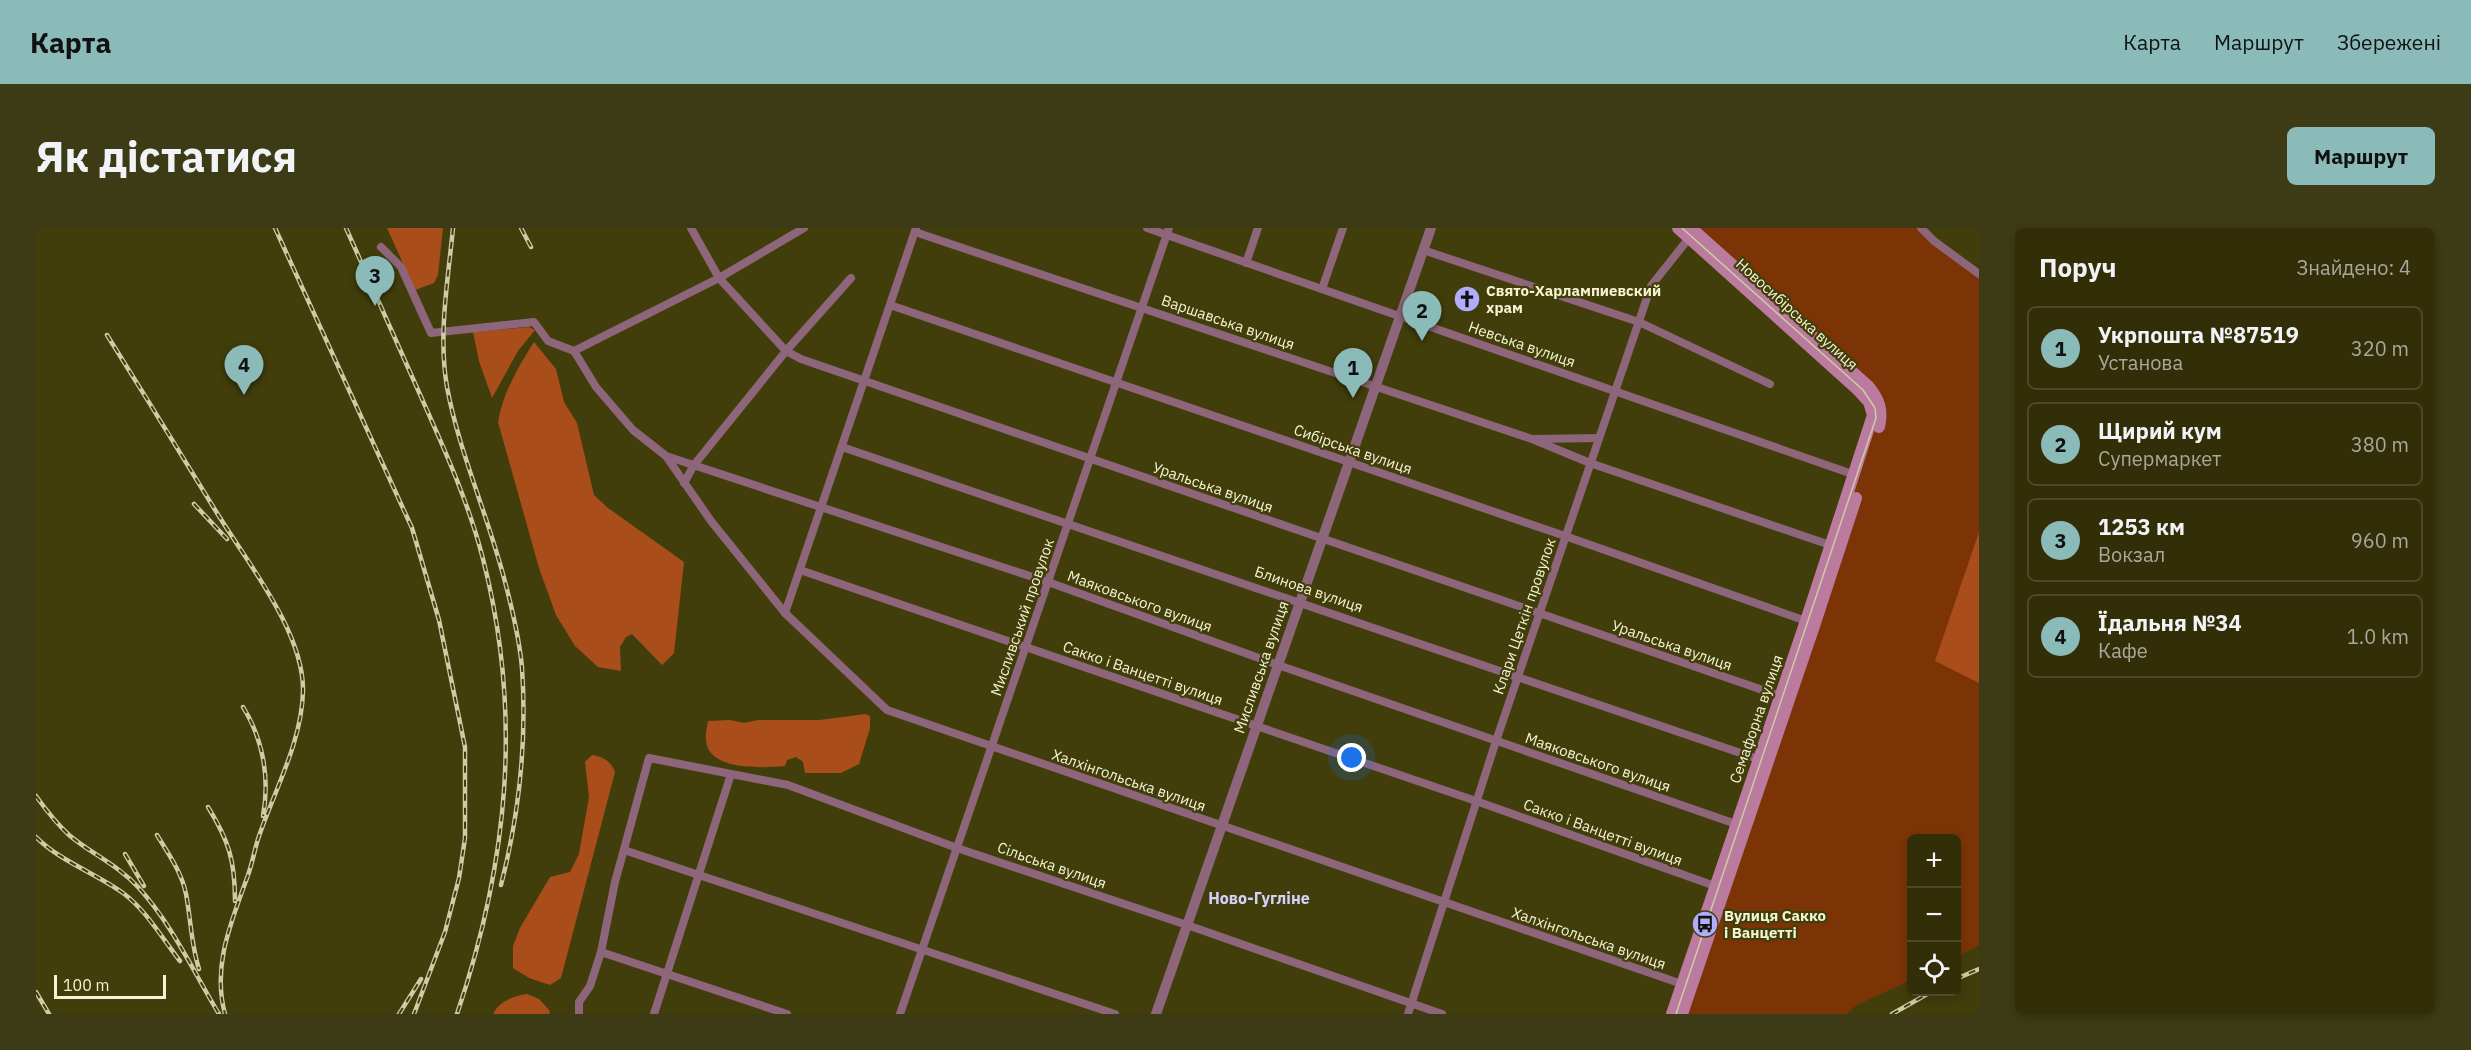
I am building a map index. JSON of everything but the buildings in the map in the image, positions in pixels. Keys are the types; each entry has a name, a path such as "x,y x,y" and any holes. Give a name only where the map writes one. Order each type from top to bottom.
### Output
{"main road":[{"name":"Новосибірська вулиця","path":"1678,228 1690,233 1867,399 1873,415 1872,436"},
{"name":"Семафорна вулиця","path":"1682,1014 1780,696 1830,545 1855,475 1872,436"},
{"name":"Семафорна вулиця","path":"1672,1014 1736,824 1813,629 1872,436"}],"street":[{"name":"Уральська вулиця","path":"691,228 719,278 786,351 801,359 1780,696"},
{"path":"381,247 402,267 431,333 534,322 548,341 573,351 719,278 804,228"},
{"name":"Невська вулиця","path":"1147,228 1168,232 1246,263 1855,475"},
{"path":"1246,263 1258,228"},
{"path":"1322,289 1343,228"},
{"name":"Мисливська вулиця","path":"1156,1014 1431,228"},
{"path":"1921,228 1934,241 1979,274"},
{"path":"785,613 915,230"},
{"name":"Варшавська вулиця","path":"915,230 1532,439 1590,463 1830,545"},
{"name":"Мисливський провулок","path":"900,1014 1168,232"},
{"name":"Клари Цеткін провулок","path":"1408,1014 1518,675 1639,322 1655,279 1690,233"},
{"path":"1423,250 1639,322 1770,384"},
{"path":"684,483 694,465 786,351 851,278"},
{"name":"Сибірська вулиця","path":"890,305 1806,621"},
{"name":"Маяковського вулиця","path":"573,351 596,387 633,430 666,456 1048,582 1278,665 1736,824"},
{"name":"Варшавська вулиця","path":"1532,439 1599,438"},
{"name":"Блинова вулиця","path":"842,447 1518,675 1762,760"},
{"name":"Халхінгольська вулиця","path":"666,456 711,521 785,613 888,710 1682,984"},
{"name":"Сакко і Ванцетті вулиця","path":"800,570 1476,801 1715,886"},
{"name":"Сільська вулиця","path":"624,850 649,758 788,785 957,848 1443,1014"},
{"path":"654,1014 665,972 700,874 731,774"},
{"path":"579,1014 579,1002 590,986 601,952 624,850 1115,1014"},
{"path":"601,952 787,1014"}],"shaded area":[{"path":"387,228 443,228 438,275 434,283 415,290"},
{"path":"1678,228 1921,228 1979,274 1979,945 1961,955 1961,834 1907,834 1907,982 1857,1005 1846,1014 1668,1014 1869,423 1867,399"},
{"path":"529,327 535,330 518,351 492,398 479,361 473,332"},
{"path":"534,342 556,369 564,402 577,423 594,495 608,508 684,562 674,653 662,665 632,634 626,637 620,647 621,671 598,667 575,646 556,615 539,568 498,422 503,401 512,380"},
{"path":"1979,532 1979,683 1935,661"},
{"path":"865,714 870,716 870,728 859,764 841,773 805,773 803,762 796,757 787,760 785,766 738,766 717,758 709,751 706,741 708,721 730,720 744,723 758,720 820,720"},
{"path":"592,755 606,760 615,772 561,978 550,985 529,978 513,968 513,946 520,928 550,877 570,872 579,854 589,797 585,762"},
{"path":"527,994 539,999 550,1011 549,1014 493,1014 507,1000"}],"tram line":[{"path":"1676,1014 1876,418 1875,408 1863,390 1682,228"}],"railway":[{"path":"275,228 412,528 439,620 465,747 465,838 459,878 445,932 414,1014"},
{"path":"346,228 462,494 483,559 495,617 503,675 506,732 504,788 498,845 488,901 457,1014"},
{"path":"453,228 443,348 447,387 462,447 503,573 515,622 522,668 523,723 520,778 513,832 501,885"},
{"path":"521,228 531,247"},
{"path":"107,335 272,598 294,645 301,668 303,691 293,748 258,839 225,945 221,979 225,1014"},
{"path":"194,504 227,539"},
{"path":"243,707 256,732 263,759 266,787 263,816"},
{"path":"36,796 69,835 122,872 150,901 172,932 219,1014"},
{"path":"208,807 226,841 234,874 235,901"},
{"path":"157,835 174,863 184,886 199,969"},
{"path":"36,837 56,853 123,893 146,916 180,961"},
{"path":"125,854 144,886"},
{"path":"1961,977 1979,969"},
{"path":"399,1014 421,979"},
{"path":"36,992 49,1014"},
{"path":"1892,1014 1924,996"}],"place":[{"name":"Свято-Харлампиевский храм","path":"1467,299"},
{"name":"1253 км","path":"375,306"},
{"name":"Щирий кум","path":"1422,341"},
{"name":"Їдальня №34","path":"244,395"},
{"name":"Укрпошта №87519","path":"1353,398"},
{"name":"Вулиця Сакко і Ванцетті","path":"1705,924"}],"district":[{"name":"Ново-Гугліне","path":"1259,898"}]}
